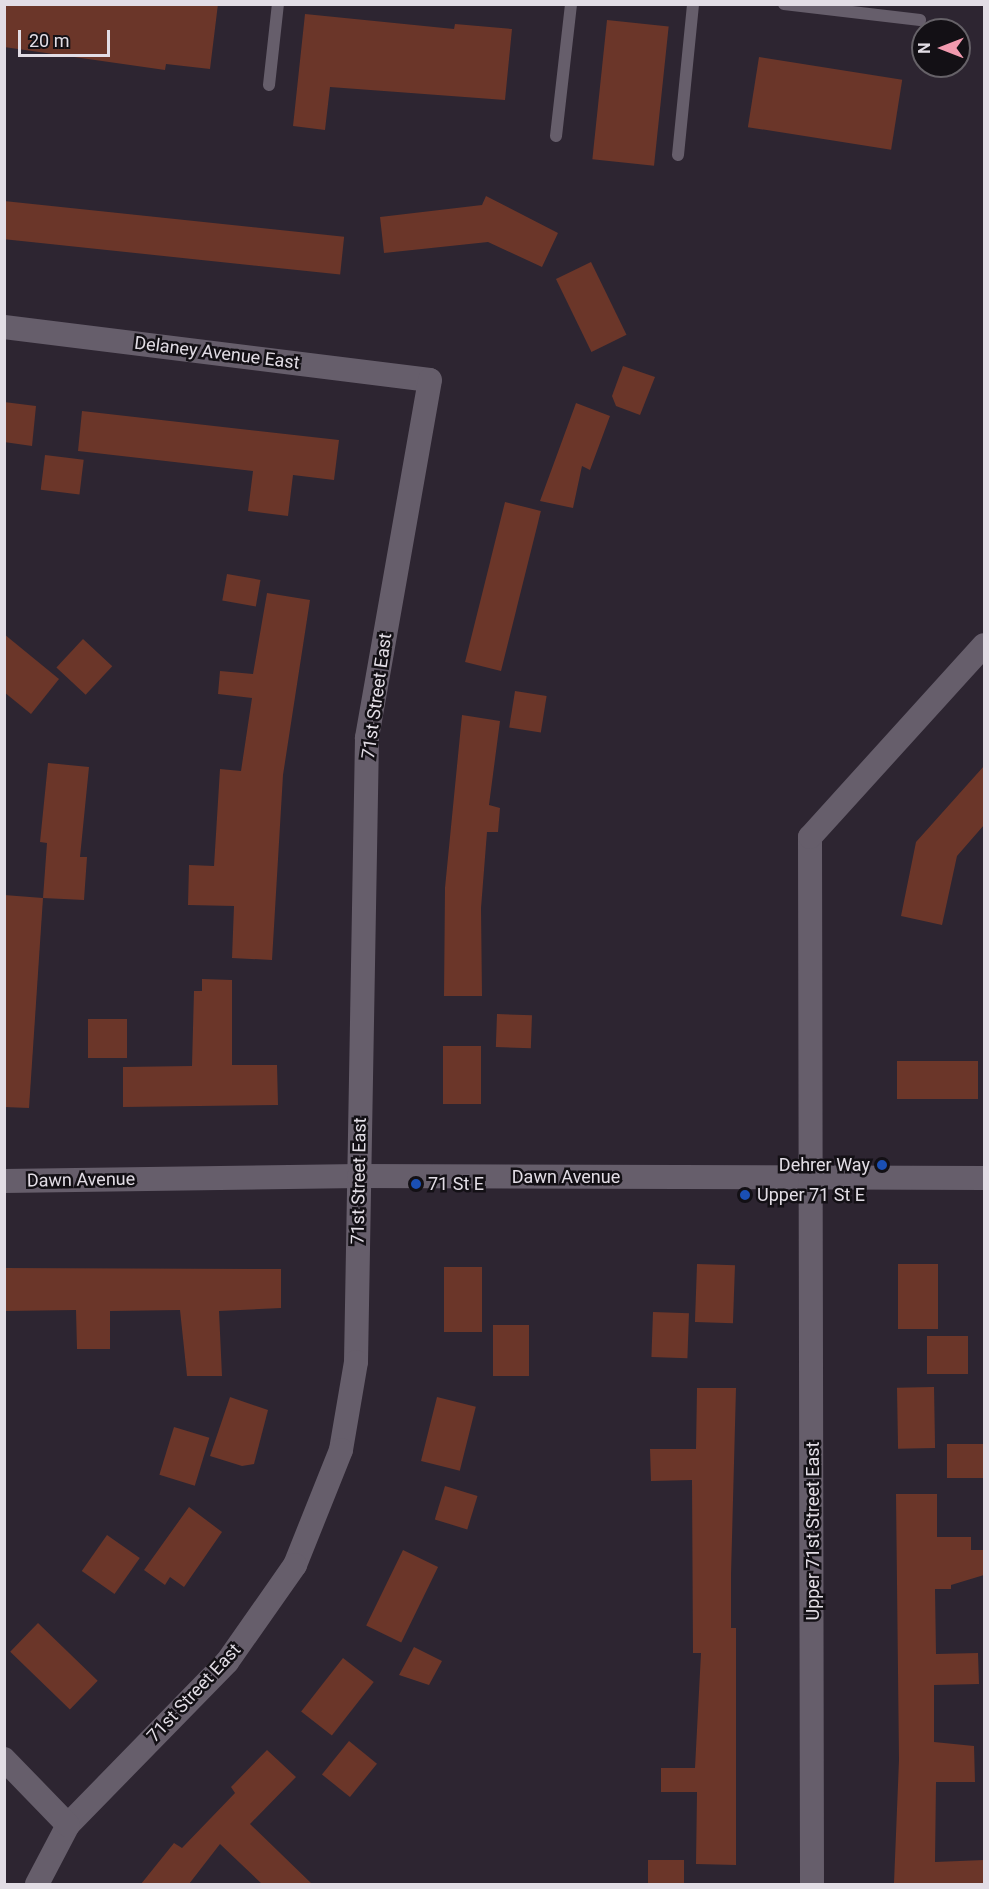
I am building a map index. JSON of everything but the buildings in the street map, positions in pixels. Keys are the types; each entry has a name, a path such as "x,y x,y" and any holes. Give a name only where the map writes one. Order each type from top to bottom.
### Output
{"street":[{"name":"Delaney Avenue East","path":"4,327 430,380"},
{"name":"71st Street East","path":"37,1884 68,1825 227,1662 295,1565 340,1450 356,1362 367,738 430,380"},
{"path":"815,1178 810,837 984,645"},
{"name":"Dawn Avenue","path":"4,1181 359,1176 984,1178"},
{"name":"Upper 71st Street East","path":"812,1884 815,1178"},
{"path":"4,1759 68,1825"}],"lane":[{"path":"269,86 278,4"},
{"path":"556,136 571,4"},
{"path":"678,155 693,4"},
{"path":"784,4 911,19"}],"place":[{"name":"Dehrer Way","path":"882,1165"},
{"name":"71 St E","path":"416,1184"},
{"name":"Upper 71 St E","path":"745,1195"}]}
